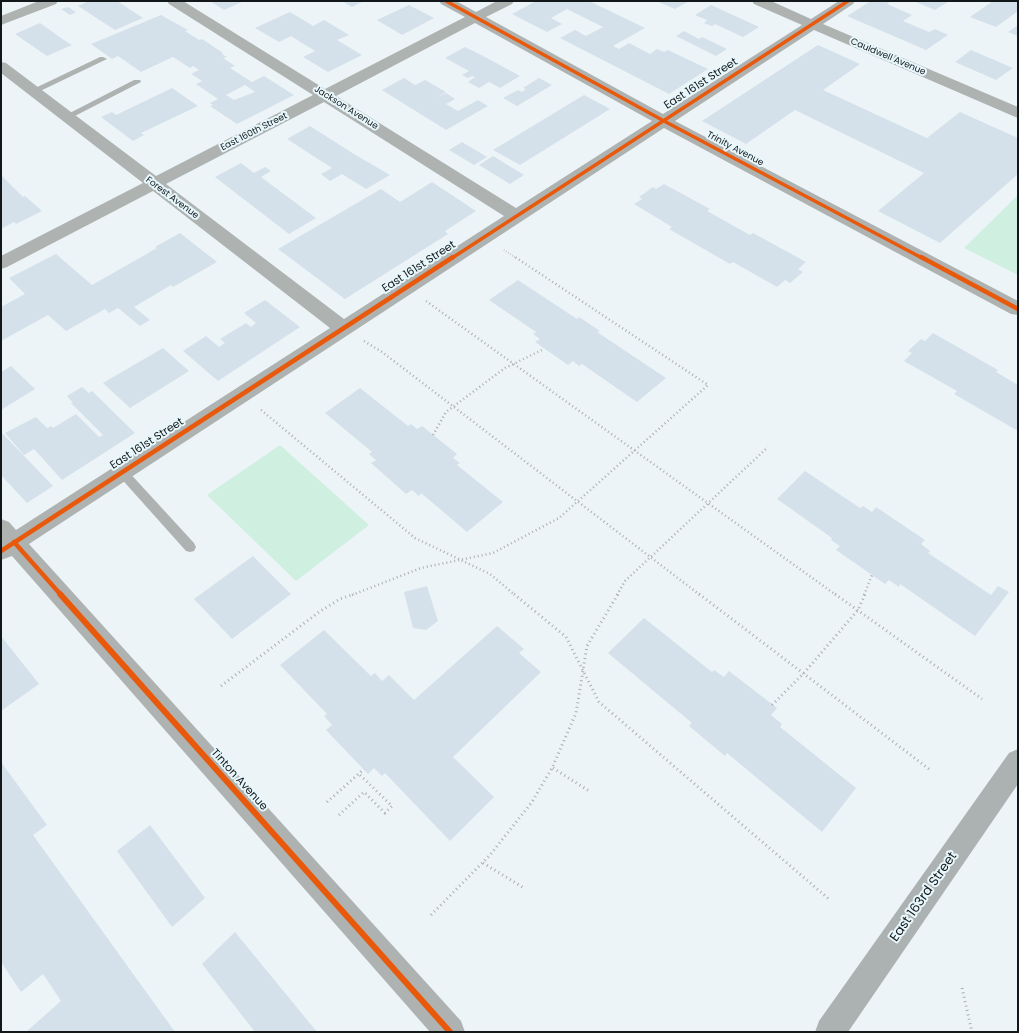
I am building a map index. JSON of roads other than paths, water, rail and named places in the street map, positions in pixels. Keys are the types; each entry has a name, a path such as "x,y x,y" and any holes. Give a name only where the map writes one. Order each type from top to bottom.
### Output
{"main road":[{"name":"East 163rd Street","path":"830,1032 1018,762"}],"street":[{"path":"1,21 51,1"},
{"name":"Jackson Avenue","path":"174,1 517,216"},
{"name":"Trinity Avenue","path":"446,1 664,120 1018,309"},
{"name":"East 160th Street","path":"1,263 507,1"},
{"name":"Cauldwell Avenue","path":"759,1 1018,113"},
{"name":"East 161st Street","path":"5,540 122,472 848,1"},
{"name":"Forest Avenue","path":"1,66 344,328"},
{"name":"Tinton Avenue","path":"5,540 450,1032"}],"lane":[{"path":"33,91 103,59"},
{"path":"66,117 137,82"},
{"path":"122,472 190,547"}]}
